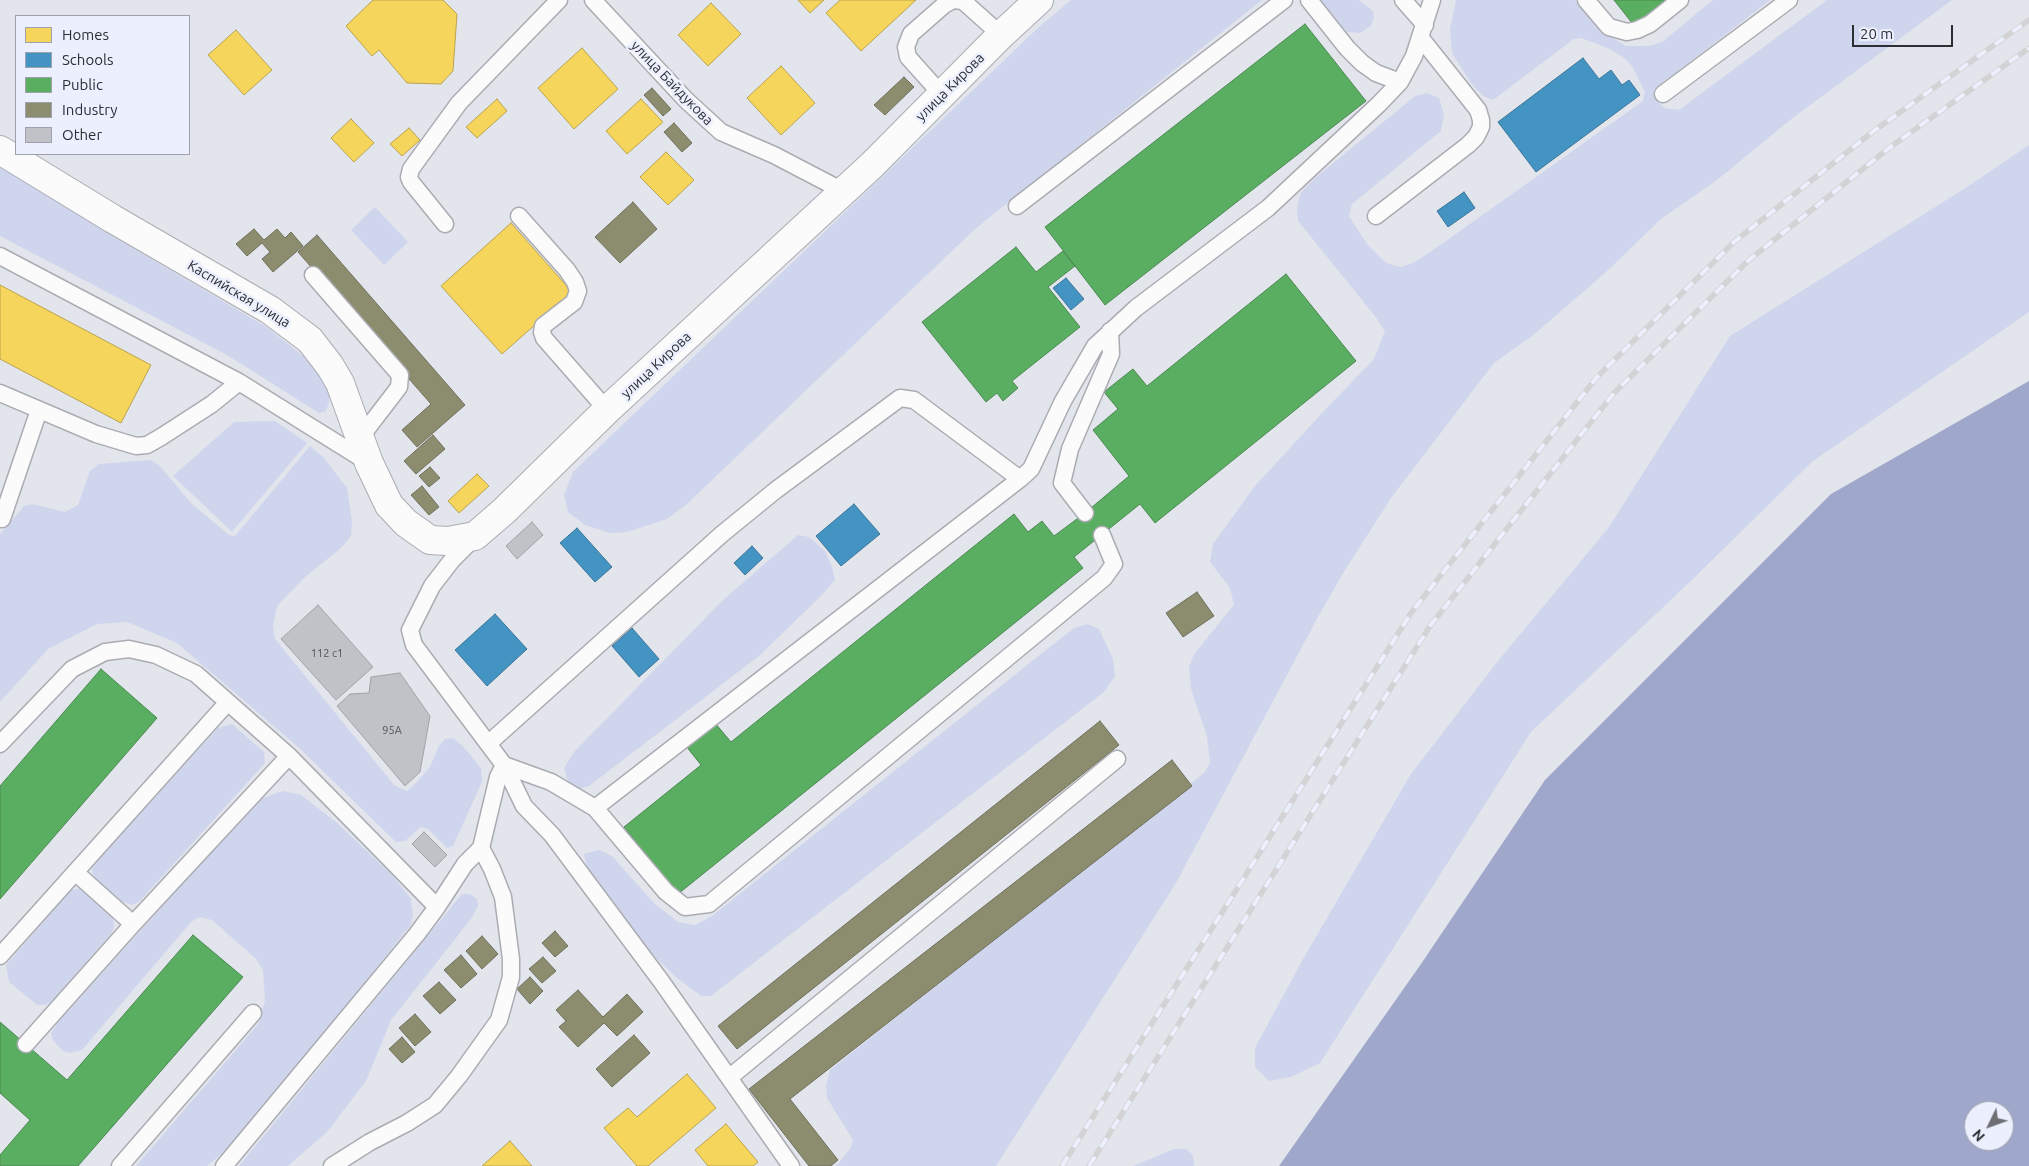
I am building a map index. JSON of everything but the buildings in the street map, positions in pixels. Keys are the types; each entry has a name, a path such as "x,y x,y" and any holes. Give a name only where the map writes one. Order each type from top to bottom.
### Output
{"street":[{"name":"улица Кирова","path":"475,536 528,489 606,410 843,191 1039,0"},
{"name":"Каспийская улица","path":"0,150 112,219 270,310 310,340 330,366 340,383 364,450 389,505 406,523 430,540 448,541 475,536"}],"lane":[{"path":"445,224 411,182 409,177 410,169 459,103 559,0"},
{"name":"улица Байдукова","path":"593,0 686,100 721,132 774,155 843,191"},
{"path":"942,96 908,57 906,47 911,34 944,5 953,0 963,1 1001,35"},
{"path":"1018,206 1284,0"},
{"path":"1309,0 1362,64 1400,82"},
{"path":"1376,216 1468,145 1476,137 1481,127 1478,110 1422,31 1403,0"},
{"path":"595,808 1020,480 1031,469 1063,401 1095,346 1136,308 1268,208 1400,82 1414,56 1432,0"},
{"path":"1586,0 1609,27 1627,32 1650,24 1680,0"},
{"path":"1663,94 1789,0"},
{"path":"519,216 567,270 575,282 578,291 574,302 543,326 544,338 606,410"},
{"path":"0,256 364,450 399,387 400,375 313,275"},
{"path":"1084,513 1062,483 1070,449 1111,354 1110,331"},
{"path":"0,393 121,443 136,446 147,445 212,404 239,382"},
{"path":"489,743 722,534 776,490 900,398 914,400 1020,480"},
{"path":"2,519 38,410"},
{"path":"224,1166 417,934 465,864 481,848 498,777 504,765 551,782 595,808 666,892 685,907 709,904 1104,578 1114,564 1102,535"},
{"name":"улица Кирова","path":"475,536 452,560 432,586 410,630 414,645 489,743 504,765 524,806 552,835 661,980 791,1166"},
{"path":"0,744 72,669 105,652 129,649 156,655 196,674 289,756 437,907"},
{"path":"0,956 228,702"},
{"path":"26,1044 132,924 289,756"},
{"path":"730,1077 1117,760"},
{"path":"332,1166 435,1105 459,1076 499,1020 511,977 511,960 503,897 481,848"},
{"path":"75,872 132,924"},
{"path":"120,1166 253,1013"}],"shaded area":[{"path":"1071,0 1262,0 975,229 687,504 667,519 627,532 610,533 585,525 568,512 564,495 573,472 1039,27"},
{"path":"1318,0 1359,0 1373,11 1374,17 1371,26 1360,33 1347,32"},
{"path":"1456,0 1575,0 1604,32 1626,46 1649,46 1662,42 1713,0 1770,0 1654,90 1655,99 1664,108 1679,110 1827,0 1952,0 1794,117 1717,180 1661,219 1605,273 1532,336 1494,363 1391,498 1345,570 1176,883 996,1166 836,1166 850,1149 853,1140 827,1098 826,1085 830,1070 1205,772 1210,763 1207,736 1191,689 1189,667 1194,654 1234,605 1230,588 1210,562 1213,544 1255,486 1374,359 1385,331 1298,221 1297,207 1301,192 1315,178 1415,96 1427,93 1439,98 1444,114 1441,131 1352,204 1349,216 1367,244 1386,263 1401,267 1415,262 1443,243 1643,101 1645,92 1632,66 1623,57 1608,48 1581,38 1574,39 1493,100 1483,96 1471,83 1452,53 1450,29"},
{"path":"2029,145 2029,312 1813,461 1693,579 1531,732 1320,1063 1291,1077 1269,1081 1255,1067 1255,1048 1303,959 1411,774 1494,666 1609,527 1730,336 1967,187"},
{"path":"0,164 119,240 265,326 306,358 324,378 329,389 329,402 326,411 319,413 227,355 0,236"},
{"path":"375,207 408,242 384,265 351,230"},
{"path":"2029,381 2029,1166 1279,1166 1421,964 1545,780 1831,494"},
{"path":"275,421 307,443 232,532 173,476 234,422"},
{"path":"310,446 324,458 347,488 352,521 351,536 341,548 304,578 277,606 273,626 275,639 394,785 407,791 416,783 430,767 439,746 445,739 453,738 462,745 481,768 482,782 453,846 447,848 428,829 421,827 405,841 396,842 298,747 177,643 127,622 97,624 48,649 0,702 0,534 24,506 32,504 65,512 78,505 90,471 99,464 151,460 160,466 191,503 229,535 235,536"},
{"path":"798,535 809,537 825,551 832,567 835,580 819,598 759,656 589,786 577,790 569,784 564,768 574,752 722,601"},
{"path":"1088,624 1099,629 1113,659 1115,676 1104,692 711,996 701,996 677,978 653,955 588,870 584,854 599,850 612,856 654,903 678,922 695,925 712,916 1074,628"},
{"path":"232,724 264,752 265,763 140,901 132,905 121,901 94,877 92,869 96,862 218,728"},
{"path":"283,791 301,795 336,822 392,875 411,899 413,916 410,926 236,1142 207,1166 136,1166 259,1023 265,1000 263,970 255,958 212,920 199,917 191,922 82,1050 70,1053 63,1051 53,1040 51,1033 58,1022 223,839 263,798"},
{"path":"80,888 113,918 114,927 111,934 51,1002 45,1005 37,1005 9,982 6,965 70,891"},
{"path":"462,894 470,894 477,899 478,906 471,919 391,1020 366,1081 327,1132 288,1166 239,1166"},
{"path":"1174,1149 1187,1149 1193,1156 1194,1166 1133,1166"}],"railway":[{"path":"1062,1166 1411,613 1597,377 1734,242 1875,130 2029,20"},
{"path":"1089,1166 1430,626 1614,393 1749,260 1889,148 2029,48"}]}
